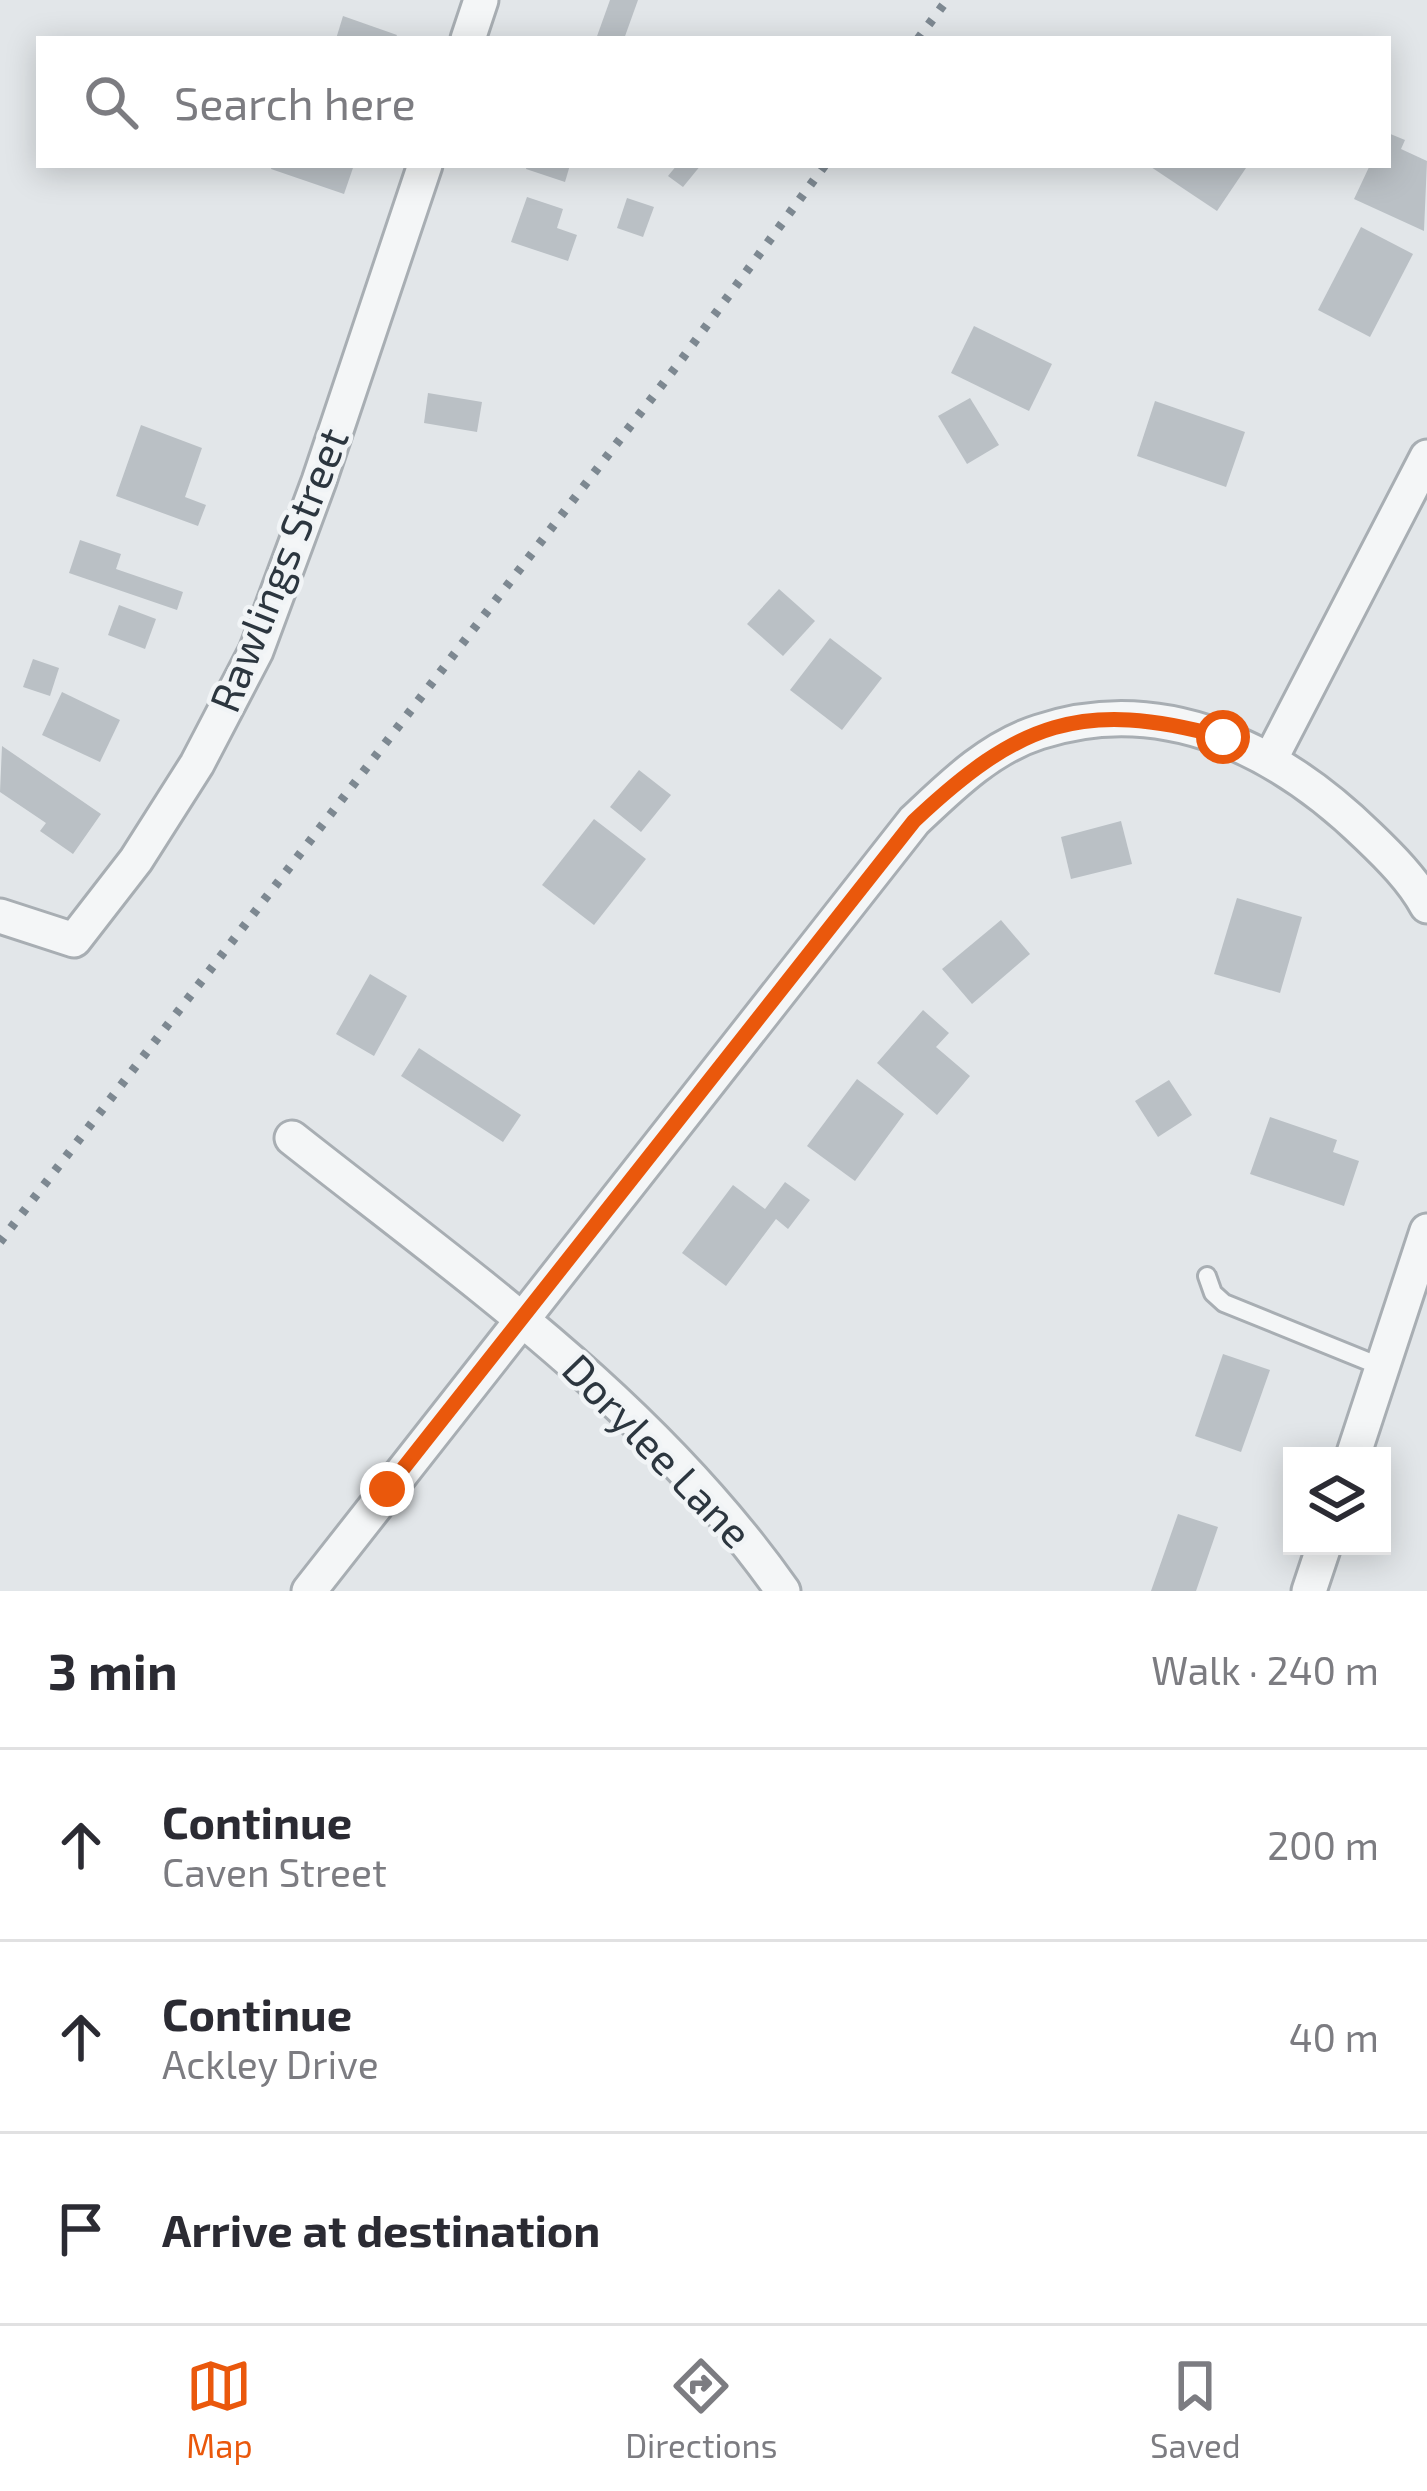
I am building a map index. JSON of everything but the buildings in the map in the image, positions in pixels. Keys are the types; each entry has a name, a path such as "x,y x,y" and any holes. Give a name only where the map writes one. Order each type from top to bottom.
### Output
{"street":[{"path":"469,36 481,0"},
{"name":"Rawlings Street","path":"0,916 74,940 136,860 197,764 256,651 319,482 424,168"},
{"path":"1271,758 1427,457"},
{"path":"309,1591 914,821 998,750 1039,731 1118,717 1187,727 1271,758 1326,794 1378,846 1427,906"},
{"name":"Dorylee Lane","path":"292,1138 522,1320 630,1413 686,1471 783,1591"},
{"path":"1356,1447 1427,1231"},
{"path":"1309,1591 1321,1555"}],"lane":[{"path":"1207,1276 1214,1294 1224,1303 1382,1367"}],"railway":[{"path":"920,36 947,0"},
{"path":"0,1242 679,363 823,168"}],"route":[{"path":"387,1489 914,821 956,782 998,750 1039,731 1118,717 1169,722 1223,737"}]}
